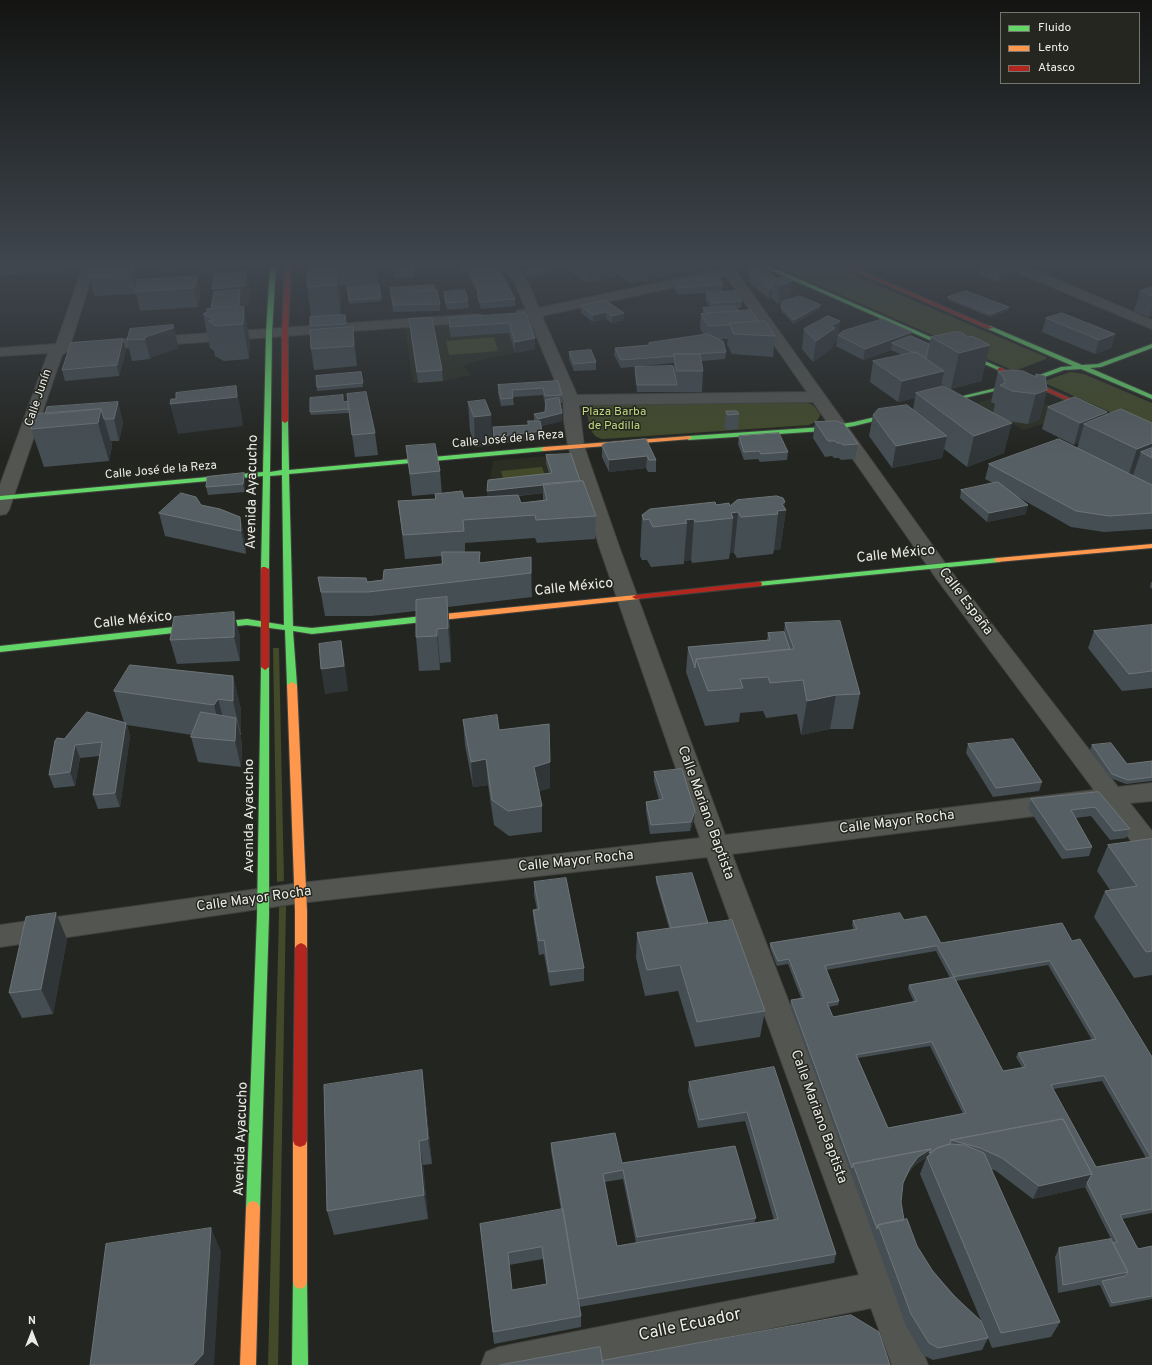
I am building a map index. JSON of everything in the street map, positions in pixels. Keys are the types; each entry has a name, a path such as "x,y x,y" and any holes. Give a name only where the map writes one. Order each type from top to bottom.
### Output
{"main road":[{"name":"Avenida Ayacucho","path":"248,1365 264,898 266,473 269,330"},
{"path":"910,330 1004,371 1023,383 1041,387 1152,436"},
{"path":"994,330 1152,396"},
{"path":"285,332 285,472 289,628 300,893 300,1365"},
{"path":"929,406 1023,383 1063,368 1099,366 1152,346"},
{"path":"268,391 285,390"},
{"name":"Calle José de la Reza","path":"2,502 266,473 576,446 839,427 914,410"},
{"name":"Calle México","path":"0,649 247,622 266,626 312,631 937,565 1152,546"}],"street":[{"name":"Calle Junín","path":"2,502 55,354 62,347 68,330"},
{"path":"0,352 316,330"},
{"name":"Calle Mariano Baptista","path":"542,330 572,400 572,421 576,446 627,597 716,846 910,1365"},
{"name":"Calle España","path":"772,330 937,565 1152,850"},
{"path":"572,400 817,396"},
{"name":"Calle Mayor Rocha","path":"0,936 300,893 716,846 1152,792"},
{"name":"Calle Ecuador","path":"499,1365 881,1288"}],"shaded area":[{"path":"405,330 529,330 535,349 484,359 463,366 471,375 443,381 413,383"},
{"path":"1008,394 1027,395 1070,415 1024,430 973,404"},
{"path":"559,455 555,491 487,499 493,461"}],"green space":[{"path":"920,330 982,330 1046,357 1046,359 1017,370 1012,370"},
{"path":"494,337 498,351 449,355 446,341"},
{"path":"1070,372 1084,374 1152,403 1152,431 1045,383 1045,381"},
{"name":"Plaza Barba de Padilla","path":"803,401 813,405 820,414 818,420 809,425 603,439 598,438 591,429 586,411 589,405 595,403"},
{"path":"542,467 546,478 504,482 501,471"},
{"path":"273,648 279,648 284,881 277,882"},
{"path":"286,906 278,1365 268,1365 279,907"}],"building":[{"path":"130,330 168,330 145,337 145,339 127,340"},
{"path":"310,330 353,330 354,346 311,349"},
{"path":"411,330 434,330 442,370 417,372"},
{"path":"511,330 532,330 535,338 515,342"},
{"path":"732,330 771,330 775,336 734,334"},
{"path":"805,330 833,330 816,341"},
{"path":"847,330 907,330 912,332 865,349 838,335"},
{"path":"1074,330 1104,330 1115,334 1099,340"},
{"path":"961,332 968,337 972,336 990,345 959,353 931,337"},
{"path":"708,334 723,341 726,352 674,354 675,356 621,360 615,348 650,345 649,343"},
{"path":"911,336 929,344 926,358 916,352 915,353 892,343"},
{"path":"123,339 117,365 62,370 71,343"},
{"path":"591,350 596,362 574,364 569,352"},
{"path":"916,352 944,371 902,381 873,361"},
{"path":"674,354 700,354 703,371 677,371"},
{"path":"673,366 677,385 637,385 635,367"},
{"path":"1010,370 1023,371 1036,377 1036,374 1045,376 1047,390 1036,394 1012,391 1000,385 1005,383 1003,376 998,372"},
{"path":"361,372 363,383 317,387 316,376"},
{"path":"558,381 562,395 545,396 543,388 512,390 513,398 501,399 498,385"},
{"path":"236,386 237,397 170,404 171,399 176,399 176,393"},
{"path":"944,386 1012,423 974,436 916,393"},
{"path":"366,392 375,433 352,435 347,394"},
{"path":"343,395 343,402 348,401 349,409 310,412 310,398"},
{"path":"1075,397 1107,412 1080,423 1048,407"},
{"path":"559,398 562,413 538,419 534,414 545,412 546,400"},
{"path":"485,400 491,415 474,417 468,402"},
{"path":"118,402 114,419 104,419 101,409 45,414 47,407"},
{"path":"907,405 947,436 896,446 873,415 878,409"},
{"path":"101,409 98,423 31,429 36,414"},
{"path":"1121,409 1152,423 1152,443 1137,449 1084,424"},
{"path":"726,411 737,411 739,414 728,415"},
{"path":"528,421 540,421 542,431 494,437 493,427 528,425"},
{"path":"837,421 844,424 858,444 843,445 835,441 828,441 815,422"},
{"path":"779,433 788,452 761,454 759,451 744,452 739,436"},
{"path":"646,439 656,460 649,460 647,456 609,460 602,445 606,443"},
{"path":"1059,439 1152,485 1152,513 1109,516 1076,511 989,464"},
{"path":"435,444 440,471 410,474 406,446"},
{"path":"1152,448 1152,458 1141,452"},
{"path":"571,454 580,481 487,491 488,480 552,473 546,455"},
{"path":"244,473 243,484 206,487 207,477"},
{"path":"583,481 596,516 536,520 535,515 463,520 464,531 403,535 398,501 436,499 435,494 462,491 464,498 518,495 521,503 547,500 543,484"},
{"path":"998,482 1028,505 989,513 961,490"},
{"path":"181,493 196,497 201,505 220,509 240,517 241,531 159,513"},
{"path":"777,496 783,498 785,502 782,504 786,510 777,511 778,514 741,517 738,512 731,513 733,518 695,522 694,519 685,520 687,523 653,527 649,519 644,520 642,515 650,509 715,502 716,505 729,503 730,506 737,500"},
{"path":"442,552 480,552 479,563 531,557 531,573 368,592 321,592 318,577 366,578 367,582 383,580 384,570 442,564"},
{"path":"447,597 448,628 437,629 437,636 416,637 416,600"},
{"path":"234,612 234,637 170,640 174,617"},
{"path":"840,621 860,694 836,695 807,701 803,680 770,683 768,677 740,679 743,688 708,691 696,659 794,649 785,623"},
{"path":"1152,625 1152,671 1129,674 1094,631"},
{"path":"784,632 790,649 696,659 695,668 688,647 770,640 768,633"},
{"path":"341,641 344,666 321,669 319,644"},
{"path":"130,665 233,676 233,701 218,699 214,705 114,691"},
{"path":"87,712 126,723 115,793 93,795 102,742 75,745 70,772 49,775 55,741 57,738 64,739"},
{"path":"201,712 236,718 235,741 191,737"},
{"path":"497,715 499,730 549,724 550,762 534,767 542,806 508,811 492,800 486,759 471,762 463,720"},
{"path":"1013,739 1042,782 996,788 968,744"},
{"path":"1111,743 1127,764 1152,761 1152,777 1128,780 1112,774 1092,745"},
{"path":"682,769 695,811 691,822 651,825 646,802 663,799 654,772"},
{"path":"1099,792 1130,829 1114,831 1095,807 1071,810 1092,847 1066,850 1031,799"},
{"path":"1152,839 1152,951 1146,952 1105,891 1137,886 1108,845"},
{"path":"692,873 708,923 671,928 656,877"},
{"path":"566,878 584,968 549,972 544,940 539,941 533,910 539,909 534,882"},
{"path":"56,913 41,989 9,993 26,917"},
{"path":"900,913 904,920 926,916 941,943 1062,923 1072,941 1080,939 1152,1057 1152,1209 1120,1215 1138,1249 1152,1246 1152,1296 1112,1303 1102,1281 1125,1276 1128,1272 1113,1243 1117,1242 1087,1183 1092,1174 1063,1119 951,1140 950,1144 937,1148 929,1153 931,1149 853,1164 852,1168 791,1000 804,998 789,959 778,961 770,943 857,929 853,921","holes":["937,946 954,977 909,985 917,1001 833,1017 827,1003 839,1001 825,966","1050,961 1096,1039 1018,1053 1026,1067 1003,1071 954,977","932,1042 966,1113 888,1128 856,1055","1104,1076 1151,1157 1096,1167 1051,1085"]},
{"path":"732,920 765,1011 697,1022 680,965 647,970 637,933"},
{"path":"774,1067 836,1254 578,1299 551,1143 615,1133 622,1163 735,1146 756,1218 637,1237 623,1170 603,1174 617,1246 778,1219 747,1112 699,1120 689,1082"},
{"path":"422,1070 428,1139 419,1141 424,1195 327,1211 324,1085"},
{"path":"1063,1119 1092,1174 1039,1186 1002,1158 980,1148 951,1140"},
{"path":"950,1144 965,1145 984,1153 1060,1322 1001,1333 927,1157 937,1148"},
{"path":"931,1149 918,1157 910,1168 903,1183 901,1202 904,1220 878,1225 877,1229 853,1164"},
{"path":"563,1209 581,1316 493,1332 480,1224","holes":["542,1247 547,1284 512,1290 508,1253"]},
{"path":"907,1219 917,1246 932,1270 952,1294 981,1321 988,1338 938,1348 929,1343 911,1314 878,1225"},
{"path":"211,1228 203,1354 193,1365 90,1365 106,1244"},
{"path":"1111,1239 1128,1272 1063,1285 1059,1248"},
{"path":"851,1315 879,1332 890,1365 603,1365 602,1361"},
{"path":"600,1347 603,1365 500,1365"}],"traffic: fast":[{"path":"265,569 269,330"},
{"path":"910,330 1000,369"},
{"path":"994,330 1152,397"},
{"path":"936,404 1023,383 1063,368 1099,366 1152,346"},
{"path":"689,438 823,429 854,424 901,413"},
{"path":"1106,416 1152,436"},
{"path":"285,421 288,615 292,685"},
{"path":"0,498 544,449"},
{"path":"758,584 997,560"},
{"path":"0,649 247,622 312,631 423,619"},
{"path":"253,1208 263,916 265,667"},
{"path":"300,1282 300,1365"}],"traffic: slow":[{"path":"544,449 689,438"},
{"path":"997,560 1152,546"},
{"path":"423,619 636,597"},
{"path":"292,685 301,911 301,948"},
{"path":"300,1141 300,1282"},
{"path":"248,1365 253,1208"}],"traffic: jam":[{"path":"285,330 285,421"},
{"path":"1000,369 1023,383 1041,387 1106,416"},
{"path":"265,569 265,667"},
{"path":"636,597 758,584"},
{"path":"300,1141 301,948"}]}
